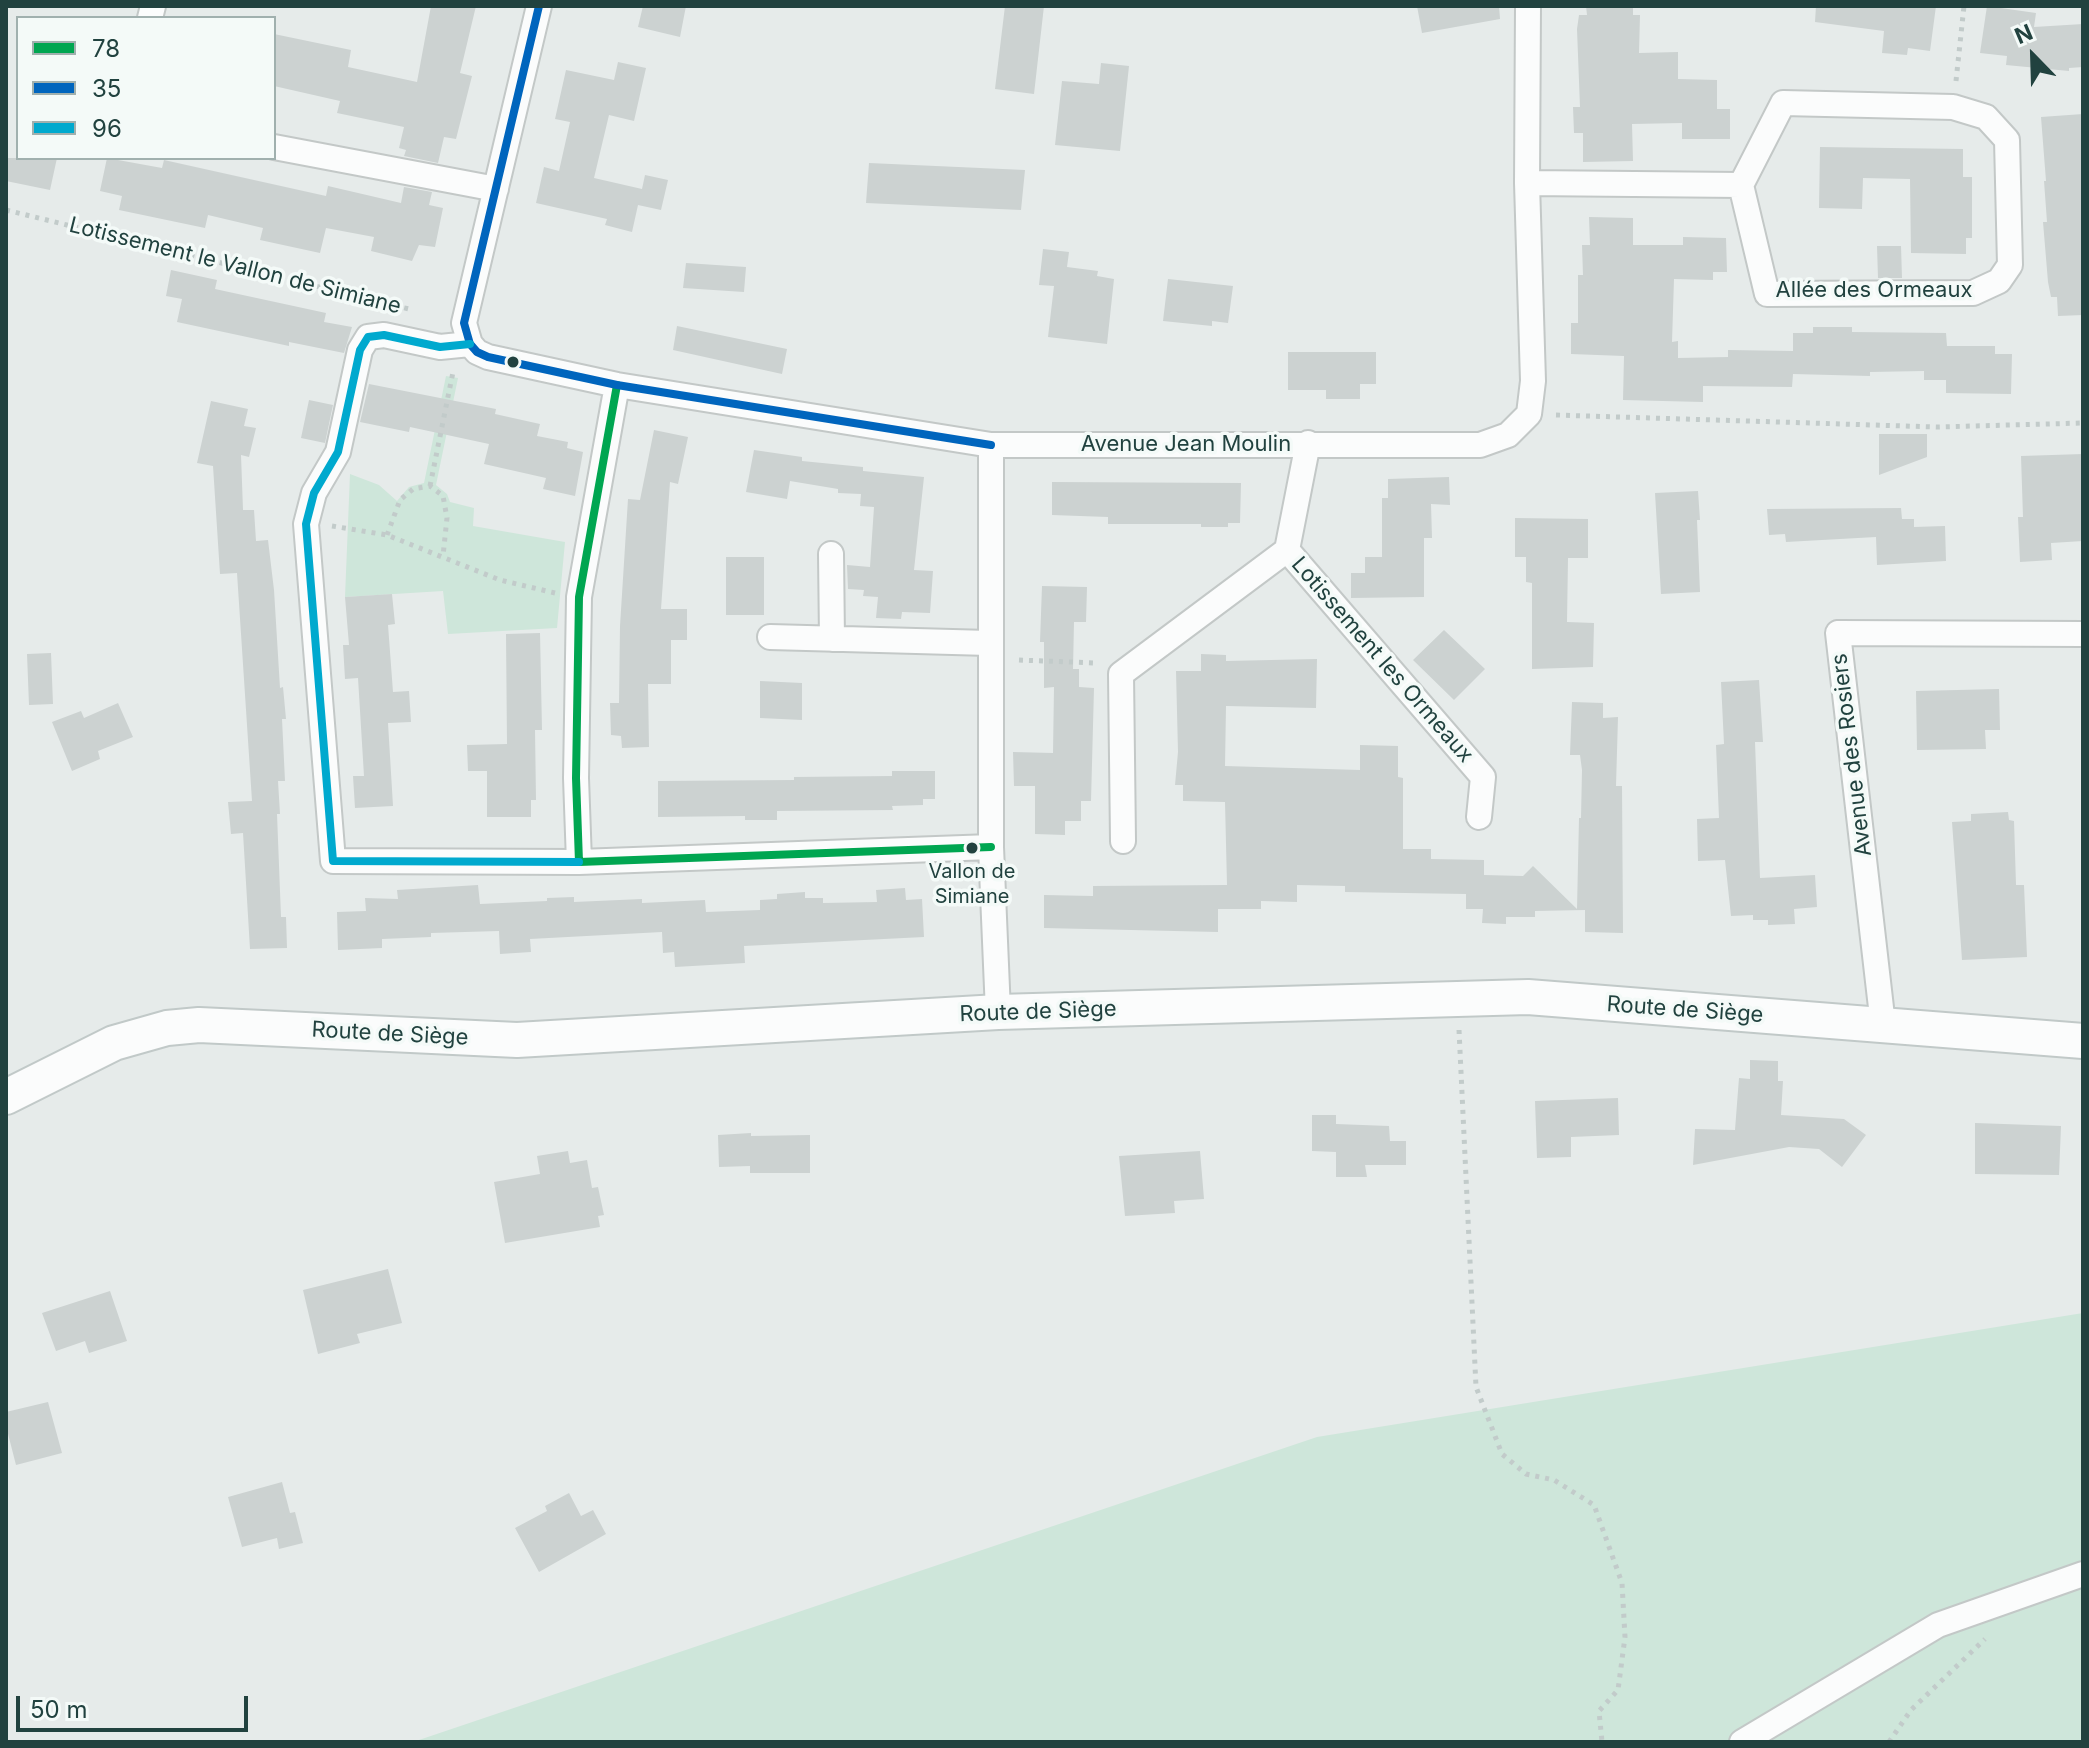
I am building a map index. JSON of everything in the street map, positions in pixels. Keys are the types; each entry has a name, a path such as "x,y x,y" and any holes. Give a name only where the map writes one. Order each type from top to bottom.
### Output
{"street":[{"path":"467,334 496,189 539,6"},
{"path":"1528,6 1527,183 1533,381 1529,414"},
{"name":"Allée des Ormeaux","path":"1783,103 1953,107 1986,117 2007,140 2010,265 1999,281 1973,293 1767,294 1741,185 1783,103"},
{"path":"276,147 496,189"},
{"path":"1527,183 1741,185"},
{"name":"Avenue Jean Moulin","path":"467,334 477,352 488,357 617,385 991,445 1480,445 1508,435 1529,414"},
{"name":"Lotissement le Vallon de Simiane","path":"467,334 440,347 384,335 368,337 360,350 338,452 314,493 306,524 333,861 579,862 991,847"},
{"path":"579,862 576,778 579,597 617,385"},
{"name":"Lotissement les Ormeaux","path":"1121,674 1287,550 1308,443"},
{"path":"991,445 991,847 998,1012"},
{"name":"Lotissement les Ormeaux","path":"1287,550 1483,777 1479,817"},
{"path":"831,554 832,639"},
{"name":"Avenue des Rosiers","path":"1883,1025 1838,633 2083,634"},
{"path":"770,637 990,650"},
{"path":"1121,674 1123,841"},
{"name":"Route de Siège","path":"6,1097 114,1043 167,1028 199,1025 517,1040 998,1012 1528,997 2083,1041"},
{"path":"1742,1742 1938,1625 2083,1574"}],"path":[{"path":"1953,107 1964,6"},
{"name":"Lotissement le Vallon de Simiane","path":"6,210 467,334"},
{"path":"430,486 455,365 467,334"},
{"path":"1529,414 1937,427 2083,423"},
{"path":"387,535 400,500 413,489 430,486 443,496 447,518 443,556"},
{"path":"306,524 387,535 500,580 534,590 579,597"},
{"path":"990,650 1111,664 1121,674"},
{"path":"1457,999 1476,1387 1502,1454 1526,1474 1554,1480 1594,1505 1613,1557 1622,1583 1625,1637 1618,1690 1599,1711 1602,1742"},
{"path":"1889,1742 1911,1710 1990,1634"}],"green space":[{"path":"446,376 458,378 436,485 447,494 450,502 474,508 473,526 565,542 557,628 448,634 443,591 345,597 350,474 379,485 397,501 409,487 424,483"},
{"path":"2083,1313 2083,1742 413,1742 1317,1437"}],"building":[{"path":"431,6 476,6 460,73 472,76 456,139 444,137 438,163 404,156 406,150 399,148 404,127 337,113 340,101 276,86 276,34 351,50 348,67 417,82"},
{"path":"643,6 686,6 680,37 638,27"},
{"path":"1005,6 1044,6 1034,94 995,89"},
{"path":"1417,6 1499,6 1500,19 1422,33"},
{"path":"1586,6 1633,6 1633,15 1640,15 1639,53 1678,52 1678,79 1717,80 1717,109 1730,109 1730,139 1682,139 1682,123 1632,124 1633,161 1583,162 1583,133 1574,133 1573,107 1580,107 1577,29 1579,15 1587,15"},
{"path":"1816,6 1936,6 1930,51 1908,48 1907,55 1882,53 1884,31 1815,22"},
{"path":"1987,6 2036,13 2034,27 2083,24 2083,67 2069,68 2069,71 2006,65 2007,56 1980,53"},
{"path":"618,62 646,68 634,121 609,115 594,178 642,189 645,175 668,180 661,210 638,205 632,232 605,225 607,219 536,203 544,167 559,171 570,122 555,119 566,70 614,80"},
{"path":"1101,63 1129,66 1120,151 1055,145 1062,81 1099,84"},
{"path":"2083,114 2083,315 2058,316 2057,297 2051,297 2048,282 2043,222 2047,222 2041,117"},
{"path":"1820,147 1963,149 1963,177 1972,177 1972,238 1966,238 1966,254 1911,253 1910,179 1863,178 1862,209 1819,208"},
{"path":"6,158 57,160 50,190 6,181"},
{"path":"107,160 162,168 164,160 326,196 328,186 401,203 404,187 432,192 429,205 443,208 435,247 419,245 412,261 371,251 374,237 326,228 320,253 260,240 263,228 208,215 205,228 119,210 122,196 100,191"},
{"path":"869,163 1025,170 1021,210 866,203"},
{"path":"1589,217 1633,218 1633,245 1683,245 1683,237 1726,238 1727,272 1713,272 1713,280 1674,279 1672,342 1678,341 1678,358 1728,357 1728,350 1793,351 1793,333 1813,333 1813,327 1852,327 1852,332 1946,333 1947,346 1995,346 1995,354 2012,354 2011,394 1946,393 1946,380 1924,380 1924,371 1870,372 1870,376 1793,374 1792,387 1703,386 1703,402 1623,400 1624,356 1571,354 1571,323 1578,323 1578,275 1583,275 1582,245 1590,245"},
{"path":"1877,246 1901,246 1902,278 1878,278"},
{"path":"1043,249 1069,252 1067,267 1098,271 1097,276 1114,279 1107,344 1048,337 1054,286 1039,285"},
{"path":"686,263 746,267 744,292 683,288"},
{"path":"171,270 217,280 215,289 326,313 324,322 352,327 344,353 289,342 289,346 177,322 182,299 166,296"},
{"path":"1168,279 1233,286 1228,323 1212,321 1212,326 1163,321"},
{"path":"677,326 787,349 782,374 673,350"},
{"path":"1288,352 1376,352 1376,384 1360,384 1360,399 1326,399 1326,390 1288,390"},
{"path":"369,384 496,409 495,414 540,424 537,436 568,442 567,448 583,452 575,496 543,489 546,478 484,464 489,444 410,427 409,432 360,422"},
{"path":"309,400 333,405 325,443 301,438"},
{"path":"211,401 248,409 244,426 256,428 249,457 241,455 243,510 254,510 256,541 268,540 274,590 280,688 283,687 286,719 282,719 285,781 278,781 280,814 277,814 281,917 286,917 287,948 250,949 243,833 231,834 228,802 252,801 237,573 220,574 213,466 197,463"},
{"path":"654,430 688,437 678,484 670,482 661,609 687,609 687,640 671,640 671,684 648,684 649,747 622,748 621,736 611,735 610,703 619,703 628,499 640,500"},
{"path":"1879,434 1927,434 1927,457 1879,475"},
{"path":"754,450 802,457 802,461 863,467 863,471 924,477 914,570 933,571 930,613 902,612 901,619 876,618 878,597 863,596 864,590 848,589 847,565 870,567 874,507 860,506 861,494 838,493 838,489 790,481 787,499 746,492"},
{"path":"2083,454 2083,541 2051,543 2052,560 2020,562 2018,517 2023,517 2021,456"},
{"path":"1449,477 1450,505 1431,504 1432,538 1424,538 1424,597 1351,598 1351,573 1365,573 1365,557 1382,557 1382,498 1388,498 1388,479"},
{"path":"1052,482 1241,483 1240,523 1228,523 1228,527 1108,524 1108,517 1052,515"},
{"path":"1698,491 1700,592 1661,594 1655,493"},
{"path":"1901,508 1902,519 1914,519 1914,527 1945,526 1946,561 1877,565 1876,537 1786,542 1785,534 1769,535 1767,509"},
{"path":"1515,518 1588,519 1588,558 1568,558 1567,622 1594,623 1593,667 1532,669 1532,583 1526,582 1526,557 1515,557"},
{"path":"726,557 764,557 764,615 726,615"},
{"path":"1042,586 1087,587 1086,622 1074,622 1073,669 1079,669 1079,687 1094,688 1091,801 1081,801 1081,821 1065,821 1065,835 1035,834 1035,786 1014,786 1013,752 1053,753 1054,687 1044,688 1044,642 1040,642"},
{"path":"392,594 395,624 388,625 393,692 409,691 411,722 388,723 393,806 355,808 353,776 364,776 358,678 345,679 343,645 349,645 345,597"},
{"path":"1444,630 1485,669 1454,700 1413,660"},
{"path":"540,633 542,730 535,730 536,800 531,800 531,817 487,817 487,771 468,771 467,745 507,744 506,634"},
{"path":"51,653 53,704 29,705 27,654"},
{"path":"1201,654 1226,655 1226,661 1317,659 1316,708 1226,706 1225,766 1360,770 1360,745 1398,746 1398,777 1403,778 1403,849 1431,849 1431,859 1484,860 1484,875 1523,876 1533,866 1577,909 1582,770 1580,755 1570,755 1572,702 1603,703 1603,718 1618,717 1616,786 1622,786 1623,933 1585,932 1585,910 1535,911 1535,917 1506,917 1506,924 1482,923 1483,909 1466,909 1466,894 1345,892 1345,886 1297,885 1297,902 1261,901 1261,909 1218,909 1218,932 1044,928 1044,895 1093,896 1093,886 1227,885 1225,802 1183,801 1183,785 1175,785 1178,752 1176,671 1201,671"},
{"path":"1759,680 1763,742 1755,742 1760,878 1815,875 1817,907 1794,909 1795,924 1768,925 1768,920 1753,920 1753,915 1731,916 1725,860 1698,861 1697,819 1719,818 1716,745 1724,744 1721,682"},
{"path":"760,681 802,683 802,720 760,718"},
{"path":"1999,689 2000,730 1985,730 1986,749 1917,750 1916,691"},
{"path":"118,703 133,737 98,751 100,759 72,771 52,722 81,711 84,718"},
{"path":"892,771 935,771 935,799 923,799 923,805 892,806 893,810 777,811 777,820 745,820 745,816 658,817 658,781 892,776"},
{"path":"2008,812 2009,820 2014,821 2016,885 2024,885 2027,957 1962,960 1952,822 1971,821 1971,814"},
{"path":"478,885 480,904 574,897 574,902 705,900 706,912 760,910 760,900 777,899 777,894 805,892 805,898 823,898 823,903 877,902 876,890 905,888 906,900 922,899 924,937 744,946 745,963 675,967 674,952 663,953 662,932 530,939 531,952 500,954 499,931 431,933 431,937 382,939 382,948 338,950 337,912 366,911 365,898 398,899 397,890"},
{"path":"1750,1060 1778,1061 1778,1081 1783,1081 1781,1115 1844,1119 1866,1135 1842,1167 1819,1149 1789,1147 1693,1165 1695,1129 1735,1130 1739,1078 1750,1079"},
{"path":"1618,1098 1619,1135 1571,1137 1571,1157 1537,1158 1535,1101"},
{"path":"1312,1115 1336,1115 1336,1124 1389,1126 1390,1141 1406,1141 1406,1165 1365,1165 1367,1177 1336,1177 1336,1152 1312,1151"},
{"path":"1975,1123 2061,1126 2059,1175 1975,1174"},
{"path":"751,1133 751,1136 810,1135 810,1173 750,1173 750,1166 719,1167 718,1135"},
{"path":"568,1151 570,1163 587,1160 592,1188 598,1187 604,1215 598,1216 600,1227 505,1243 494,1182 540,1174 537,1156"},
{"path":"1200,1151 1204,1199 1174,1201 1175,1213 1125,1216 1119,1156"},
{"path":"388,1269 402,1323 357,1334 360,1343 318,1354 303,1290"},
{"path":"110,1291 127,1341 89,1353 85,1341 56,1351 42,1313"},
{"path":"48,1402 62,1453 16,1465 6,1426 6,1412"},
{"path":"282,1482 290,1513 295,1512 303,1543 279,1549 277,1538 242,1547 228,1497"},
{"path":"569,1493 581,1516 593,1510 606,1534 539,1572 515,1528 547,1511 545,1506"}],"transit line":[{"name":"35","path":"539,6 464,323 470,344 477,352 617,385 991,445"},
{"name":"96","path":"470,344 440,347 384,335 368,337 360,350 338,452 314,493 306,524 333,861 579,862"},
{"name":"78","path":"617,385 579,597 576,778 579,862 991,847"}],"place":[{"name":"Vallon de Simiane","path":"972,848"}]}
